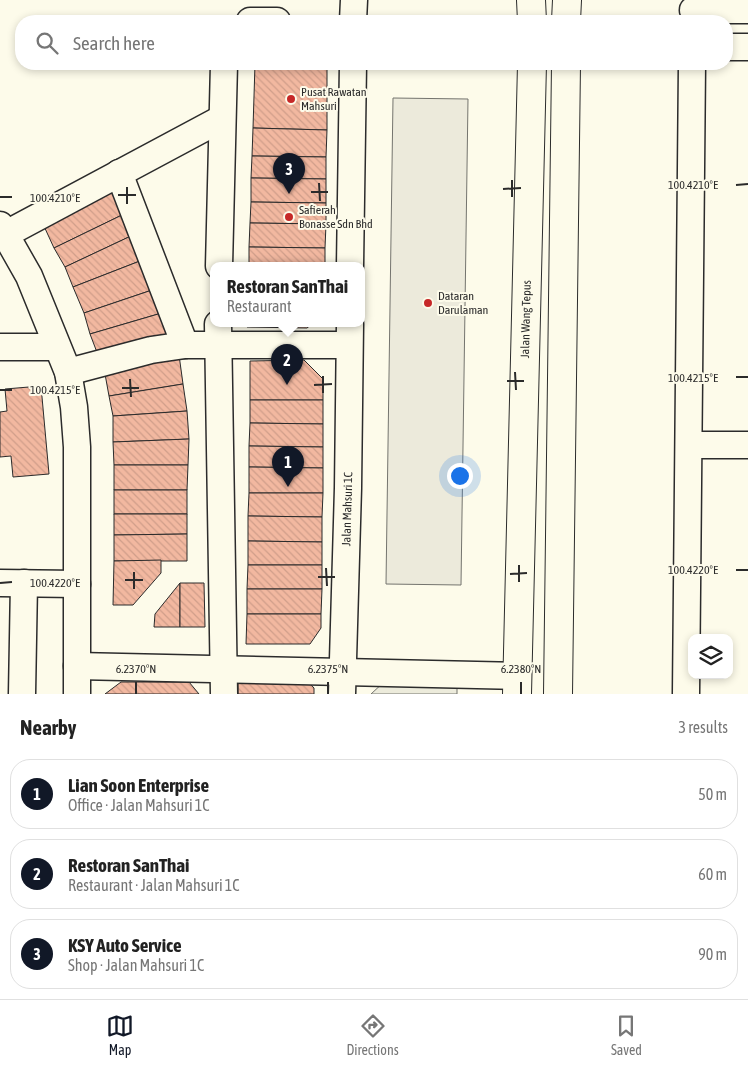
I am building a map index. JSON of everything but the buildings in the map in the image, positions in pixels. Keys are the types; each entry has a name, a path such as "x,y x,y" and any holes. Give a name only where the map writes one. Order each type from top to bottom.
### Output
{"main road":[{"path":"532,0 532,15"},
{"path":"566,15 567,0"},
{"name":"Jalan Wang Tepus","path":"517,685 532,70"},
{"path":"558,694 566,70"}],"street":[{"path":"353,15 354,0"},
{"path":"692,11 748,10"},
{"path":"733,47 748,46"},
{"path":"219,262 224,70"},
{"path":"350,262 353,70"},
{"path":"686,694 692,70"},
{"path":"77,694 77,447 74,407 68,372 29,276 3,229 119,173 221,119"},
{"path":"119,173 185,345"},
{"path":"218,334 225,682"},
{"path":"68,372 151,350 185,345 218,334 349,334"},
{"name":"Jalan Mahsuri 1C","path":"342,683 349,334"},
{"path":"0,347 57,348"},
{"path":"689,446 748,445"},
{"path":"22,694 12,583 77,584"},
{"path":"77,666 225,682 517,685"}],"shaded area":[{"name":"Dataran Darulaman","path":"393,98 468,99 461,585 386,584"},
{"path":"385,681 457,682 457,694 371,694"}],"place":[{"name":"Pusat Rawatan Mahsuri","path":"291,99"},
{"name":"KSY Auto Service","path":"289,194"},
{"name":"Safierah Bonasse Sdn Bhd","path":"289,217"},
{"name":"Dataran Darulaman","path":"428,303"},
{"name":"Restoran SanThai","path":"287,385"},
{"name":"Lian Soon Enterprise","path":"288,487"}]}
